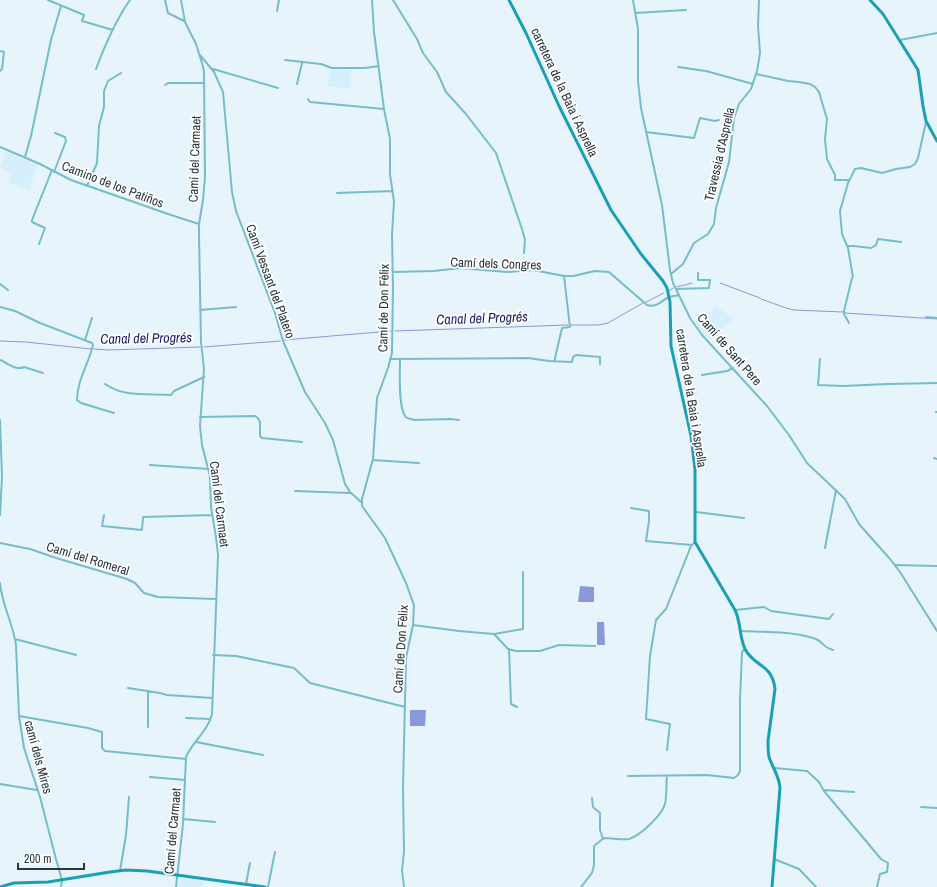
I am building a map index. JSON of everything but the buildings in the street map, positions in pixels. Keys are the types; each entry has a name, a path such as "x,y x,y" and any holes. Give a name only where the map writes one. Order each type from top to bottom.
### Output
{"main road":[{"name":"carretera de la Baia i Asprella","path":"509,0 532,44 559,106 605,199 641,254 663,281 670,296 671,346 692,444 694,469 695,542 735,610 739,619 740,631 745,649 748,654 769,671 774,683 775,690 768,741 770,757 779,780 780,788 772,887"},
{"path":"870,0 883,14 918,70 922,106 926,121 937,141"},
{"path":"1,887 14,883 48,882 120,871 147,871 265,887"}],"street":[{"path":"48,0 84,15 82,20 113,30"},
{"path":"96,69 120,15 130,0"},
{"path":"165,0 168,13 185,21"},
{"name":"Camí del Carmaet","path":"176,887 183,819 186,758 190,748 205,730 210,719 218,555 212,515 211,483 209,469 202,445 200,426 204,377 200,310 199,224 205,177 204,83 200,54 185,21 181,0"},
{"path":"277,11 279,0"},
{"name":"Camí de Don Fèlix","path":"372,0 374,32 384,109 390,139 390,174 394,202 392,234 392,353 377,398 373,460 361,502 362,506 385,538 406,583 414,605 413,625 406,658 403,788 404,852 402,870 404,887"},
{"path":"393,0 417,39 423,53 437,72 446,92 466,114 496,152 522,229 525,240 524,253"},
{"name":"Camí de Sant Pere","path":"633,0 638,29 640,96 646,132 662,205 671,274 676,289 694,325 759,397 789,435 807,463 845,499 859,524 896,565 937,631"},
{"name":"Travessia d'Asprella","path":"671,274 683,264 694,243 706,236 713,228 716,208 729,162 736,111 753,84 756,74 760,53 758,26 759,0"},
{"path":"25,157 31,136 51,40 61,6"},
{"path":"635,13 686,10"},
{"path":"900,40 937,33"},
{"path":"0,51 4,52 2,69 0,71"},
{"name":"Camí Vessant del Platero","path":"200,54 212,69 223,92 232,192 236,211 261,273 288,354 304,392 325,423 332,440 344,484 361,502"},
{"path":"285,60 343,69 379,66"},
{"path":"297,84 302,63"},
{"path":"678,68 706,71 753,84"},
{"path":"212,69 278,88"},
{"path":"87,186 97,164 99,126 104,106 104,91 108,81 121,73"},
{"path":"756,74 815,86 819,92 827,119 825,139 827,159 835,175 835,180 849,180"},
{"path":"165,85 168,83 204,83"},
{"path":"308,99 310,102 384,109"},
{"path":"646,132 694,138 700,118 715,121 719,120"},
{"path":"849,323 844,311 853,278 852,263 842,234 840,211 849,180 855,169 861,168 882,173 910,167 915,164 918,158 926,121"},
{"path":"39,244 45,228 32,222 32,220 66,141 65,137 55,133"},
{"name":"Camino de los Patiños","path":"0,147 25,157 71,180 199,224"},
{"path":"337,193 392,191"},
{"path":"847,246 871,248 876,245 878,239 901,242"},
{"name":"Camí dels Congres","path":"393,272 434,271 461,268 507,272 533,270 564,276 573,276 595,271 610,272 647,305 652,306 670,296 679,295"},
{"path":"676,289 709,288 710,280 698,280 698,273"},
{"path":"555,361 554,358 562,328 570,326 564,276"},
{"path":"0,284 8,290"},
{"path":"0,307 15,311 40,323 85,340 93,345 83,372 77,400 81,403 114,414"},
{"path":"200,310 236,307"},
{"path":"926,317 937,318"},
{"path":"85,340 92,318"},
{"path":"390,359 528,358 572,362 573,357 576,355 600,357 600,364"},
{"path":"400,359 401,393 405,416 408,419 414,420 459,420"},
{"path":"820,359 818,385 843,386 937,383"},
{"path":"0,360 16,368 21,369 24,367 43,373"},
{"path":"702,375 727,371 733,368"},
{"path":"105,384 112,389 135,395 171,395 174,391 204,377"},
{"path":"200,417 255,416 260,422 260,436 262,438 302,442"},
{"path":"0,420 2,477 0,515"},
{"path":"373,460 419,463"},
{"path":"150,465 209,469"},
{"path":"825,548 836,490"},
{"path":"295,491 352,494"},
{"path":"631,508 649,511 650,521 646,541 692,545"},
{"path":"694,512 744,518"},
{"path":"104,514 102,526 142,530 143,517 212,515"},
{"path":"667,750 670,724 646,719 650,656 656,620 666,609 685,559 695,542"},
{"name":"Camí del Romeral","path":"0,543 30,549 127,579 135,583 144,593 149,596 215,599"},
{"path":"896,565 937,566"},
{"path":"413,625 494,634 523,629 523,572"},
{"name":"camí dels Mires","path":"0,583 1,596 15,639 17,650 19,716 24,748 38,790 62,880 61,887"},
{"path":"735,610 764,607 771,611 829,619 833,614"},
{"path":"740,631 773,632 813,638 819,640 826,648 833,650"},
{"path":"494,634 509,649 522,652 540,650 560,645 594,646"},
{"path":"15,639 76,655"},
{"path":"509,649 511,704 517,707"},
{"path":"628,776 707,775 734,778 738,775 740,772 742,652 745,649"},
{"path":"213,655 236,656 294,668 310,683 405,706"},
{"path":"128,688 166,695 212,698"},
{"path":"148,691 148,727"},
{"path":"19,716 88,728 102,732 102,748 105,751 186,758"},
{"path":"186,718 210,719"},
{"path":"195,742 263,755"},
{"path":"774,768 807,771 819,782 881,859 888,863 887,872 880,874 877,887"},
{"path":"581,887 592,873 594,865 594,846 603,838 627,839 635,837 655,818 664,806 667,776"},
{"path":"150,777 185,780"},
{"path":"0,784 38,790"},
{"path":"824,790 854,792"},
{"path":"120,871 126,835 129,797"},
{"path":"592,798 593,807 600,813 600,830 603,838"},
{"path":"921,807 937,808"},
{"path":"183,819 215,822"},
{"path":"268,887 275,852"},
{"path":"774,859 799,869 816,887"},
{"path":"246,884 250,863"}],"shaded area":[{"path":"330,69 352,70 350,89 328,86"},
{"path":"5,151 38,165 30,186 33,188 31,191 8,183 12,173 0,168"},
{"path":"715,305 734,319 710,340 695,322 707,311 709,313"},
{"path":"179,878 205,881 203,887 178,887"}],"water":[{"path":"580,586 594,587 594,602 578,602"},
{"path":"597,622 604,622 605,645 597,645"},
{"path":"410,710 426,710 425,726 410,726"}],"waterway":[{"name":"Canal del Progrés","path":"677,287 692,283"},
{"name":"Canal del Progrés","path":"720,283 760,298"},
{"name":"Canal del Progrés","path":"669,291 673,288"},
{"name":"Canal del Progrés","path":"646,302 664,293"},
{"name":"Canal del Progrés","path":"761,299 794,310 843,312"},
{"name":"Canal del Progrés","path":"571,325 598,325 608,323 643,303"},
{"name":"Canal del Progrés","path":"845,313 937,319"},
{"name":"Canal del Progrés","path":"395,331 568,325"},
{"name":"Canal del Progrés","path":"284,340 391,331"},
{"name":"Canal del Progrés","path":"0,341 26,342 91,349"},
{"name":"Canal del Progrés","path":"204,347 280,341"},
{"name":"Canal del Progrés","path":"94,349 108,350 200,347"}]}
